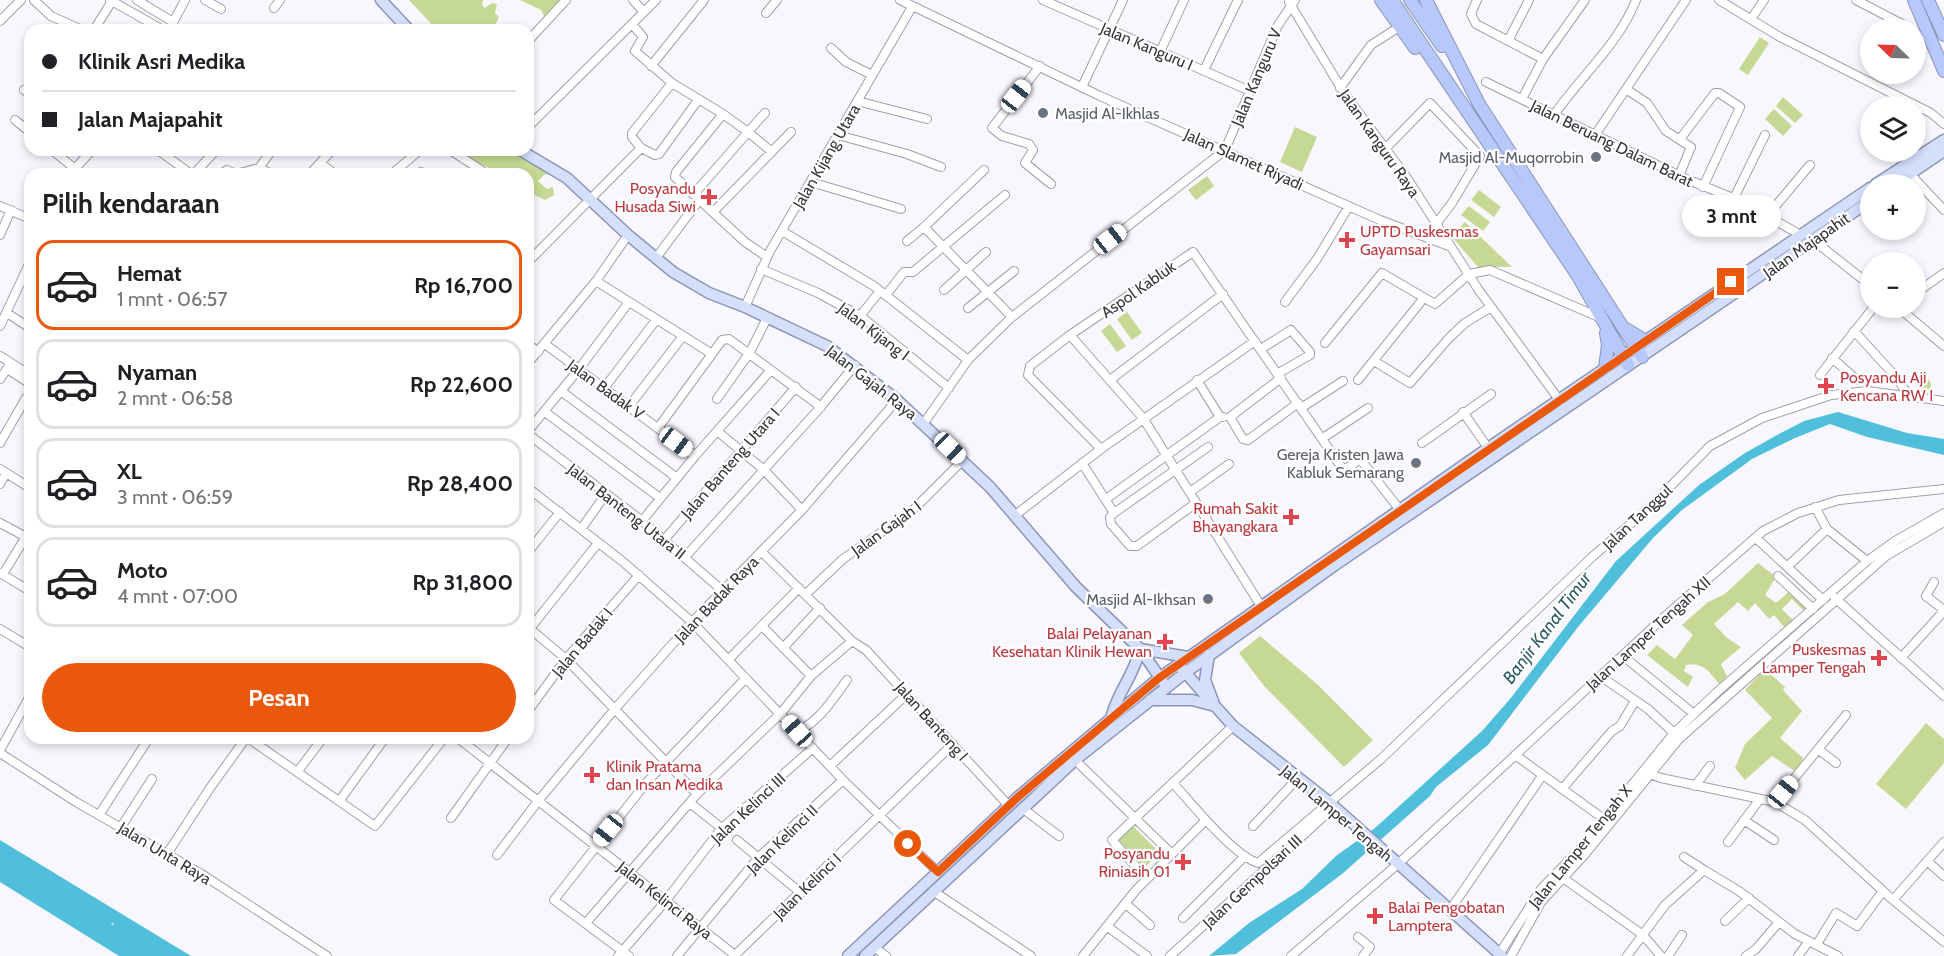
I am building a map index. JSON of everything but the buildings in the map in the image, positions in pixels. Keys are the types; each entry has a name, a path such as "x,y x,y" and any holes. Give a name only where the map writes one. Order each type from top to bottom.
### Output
{"highway":[{"path":"1381,0 1399,27 1446,82"},
{"path":"1392,0 1578,276 1625,361"},
{"path":"1410,0 1462,74 1617,321 1641,348"},
{"path":"1426,0 1462,74"},
{"path":"1914,0 1944,71"},
{"path":"1928,0 1944,35"},
{"path":"1602,320 1608,345 1605,368"}],"main road":[{"path":"381,0 403,24"},
{"path":"1891,174 1944,140"},
{"path":"1910,174 1944,151"},
{"name":"Jalan Gajah Raya","path":"530,156 562,174 628,235 701,290 808,336 855,365 897,400 963,460 1076,587 1140,649 1167,687"},
{"name":"Jalan Majapahit","path":"892,922 933,891 1075,760 1167,687 1188,657 1625,361 1860,195"},
{"name":"Jalan Majapahit","path":"1641,348 1860,208"},
{"name":"Jalan Majapahit","path":"892,922 938,872 1009,806 1159,678 1209,655 1400,510 1605,368 1625,361"},
{"path":"1112,716 1119,695 1136,668 1140,649 1188,657"},
{"path":"1209,655 1205,680 1215,706"},
{"name":"Jalan Lamper Tengah","path":"1182,668 1233,726 1335,807 1503,955"},
{"path":"1150,700 1192,700 1215,706"},
{"path":"865,956 892,922"},
{"path":"848,956 892,922"}],"street":[{"path":"34,0 51,16 69,24"},
{"path":"137,0 168,24"},
{"path":"172,24 185,0"},
{"path":"205,0 221,9"},
{"path":"274,8 280,0"},
{"path":"534,35 566,0"},
{"path":"633,0 644,12"},
{"path":"534,121 656,0"},
{"path":"651,66 704,0"},
{"path":"766,13 777,0"},
{"name":"Jalan Slamet Riyadi","path":"900,0 1082,87 1416,236 1449,246"},
{"name":"Jalan Kanguru I","path":"1043,0 1061,4 1109,30 1250,91"},
{"path":"1082,87 1123,0"},
{"path":"1160,52 1184,0"},
{"path":"1204,70 1238,0"},
{"path":"1477,0 1472,8 1472,20 1543,59"},
{"path":"1509,39 1529,0"},
{"path":"1522,99 1543,59 1585,0"},
{"path":"1554,115 1575,84 1618,36 1636,0"},
{"path":"1595,135 1686,0"},
{"path":"1719,0 1860,77"},
{"path":"1751,19 1764,0"},
{"path":"1856,0 1890,18"},
{"path":"0,21 18,1"},
{"path":"98,24 111,1 152,24"},
{"name":"Jalan Kanguru Raya","path":"1291,2 1341,88 1385,149 1491,307 1560,401"},
{"name":"Jalan Kanguru V","path":"1225,150 1277,27 1291,2"},
{"name":"Jalan Kijang Utara","path":"745,307 767,257 912,7"},
{"path":"632,24 642,36 635,51 651,66 672,83 723,114 772,152"},
{"path":"1341,88 1371,45 1399,27"},
{"path":"831,48 846,62 873,75"},
{"path":"1040,66 992,126 996,133 1028,143 1033,150 1025,163 1051,184"},
{"name":"Jalan Beruang Dalam Barat","path":"1486,82 1679,176 1734,198 1768,215 1801,236"},
{"path":"672,83 632,133 632,137 641,148 658,154 698,100"},
{"path":"1873,84 1931,113 1944,124"},
{"path":"1626,89 1645,101 1663,129 1691,148 1679,176"},
{"path":"1680,139 1713,94 1719,93 1741,109 1703,187"},
{"path":"857,101 927,119"},
{"path":"1385,149 1430,103 1480,156 1452,203 1436,224"},
{"path":"656,258 697,196 765,113"},
{"path":"723,114 675,175 745,242 767,257"},
{"path":"15,120 24,127"},
{"path":"714,211 791,132"},
{"path":"838,135 907,154 941,167"},
{"path":"1734,198 1765,135"},
{"path":"534,256 641,148"},
{"path":"924,423 968,360 1012,317 1225,150"},
{"path":"58,156 69,168"},
{"path":"75,168 87,156"},
{"path":"167,156 184,168"},
{"path":"199,168 210,156"},
{"path":"260,168 268,156"},
{"path":"315,168 326,156"},
{"path":"399,168 413,156"},
{"path":"459,156 477,168"},
{"path":"320,163 327,168"},
{"path":"1768,215 1810,165"},
{"path":"907,241 984,170"},
{"path":"811,182 901,209"},
{"path":"1926,191 1944,210"},
{"path":"860,316 904,272 913,272 1005,195"},
{"path":"0,206 24,216"},
{"path":"1285,302 1327,244 1349,206"},
{"path":"0,235 11,210"},
{"path":"924,226 1012,317"},
{"path":"782,231 883,293 968,360"},
{"path":"534,356 596,281 628,235"},
{"path":"1813,240 1860,277"},
{"path":"944,290 986,252"},
{"name":"Aspol Kabluk","path":"1101,449 1028,375 1030,366 1070,335 1189,253 1194,254 1344,470 1360,459 1400,510"},
{"name":"Jalan Kijang I","path":"761,269 818,293 860,316 949,388"},
{"path":"1325,343 1382,273 1423,299 1438,303 1469,274 1490,270 1602,320"},
{"path":"968,308 1014,271"},
{"path":"1926,285 1944,273"},
{"path":"596,281 712,354"},
{"path":"0,326 24,286"},
{"path":"1110,380 1223,294"},
{"path":"1358,380 1423,299"},
{"path":"534,425 629,302"},
{"path":"1374,361 1408,384 1465,323 1491,307"},
{"path":"7,313 24,324"},
{"path":"717,399 750,352 767,318"},
{"path":"1820,375 1865,318"},
{"path":"1911,318 1944,346"},
{"path":"605,387 656,320"},
{"path":"1106,499 1310,355 1292,330 1261,349"},
{"path":"1854,332 1896,377 1909,396"},
{"path":"1070,335 1143,417 1261,606"},
{"path":"630,405 683,336"},
{"path":"658,428 722,340 726,339 750,352 821,407"},
{"path":"1014,516 1143,417 1255,341"},
{"name":"Jalan Badak V","path":"545,344 630,405 695,456"},
{"path":"534,349 538,352"},
{"path":"0,356 24,379"},
{"path":"1832,358 1857,380"},
{"path":"686,557 821,407 855,365"},
{"path":"9,366 24,372"},
{"path":"0,379 9,366"},
{"path":"642,521 676,478 771,370"},
{"path":"1197,380 1243,439 1248,440 1300,405 1343,381"},
{"name":"Jalan Banteng Utara I","path":"664,540 796,387"},
{"path":"561,391 676,478"},
{"name":"Jalan Tanggul","path":"1335,807 1381,759 1592,557 1649,508 1710,446 1762,418 1820,397 1867,391 1944,401"},
{"path":"1422,443 1491,394"},
{"name":"Jalan Badak Raya","path":"538,801 692,622 802,510 897,400"},
{"path":"0,443 24,405"},
{"path":"1323,438 1368,408"},
{"path":"545,412 660,498"},
{"path":"1464,412 1488,448"},
{"path":"717,431 764,470 802,510"},
{"name":"Jalan Banteng Utara II","path":"534,437 642,521 723,591"},
{"path":"1196,503 1133,546 1130,546 1111,524 1110,517 1114,513 1208,447"},
{"name":"Jalan Gajah I","path":"729,659 803,590 912,511 963,460"},
{"path":"1082,463 1114,513"},
{"path":"1190,492 1229,464"},
{"path":"0,484 3,471 24,484"},
{"name":"Jalan Lamper Tengah XII","path":"1291,956 1755,538 1778,522 1815,507 1854,497 1944,489"},
{"path":"534,492 639,575 692,622 781,712 843,780 938,872"},
{"path":"581,529 606,494"},
{"path":"1815,507 1827,529 1867,561"},
{"path":"534,544 560,512"},
{"name":"Jalan Lamper Tengah X","path":"1503,955 1541,889 1647,772 1867,561 1895,541 1944,513"},
{"name":"Jalan Lamper Tengah X","path":"1503,955 1541,902 1563,878 1647,772 1674,733 1694,714 1761,662 1813,609 1886,556 1944,522"},
{"path":"0,523 24,533"},
{"path":"1788,566 1827,529"},
{"path":"1755,538 1788,566 1832,597 1944,696"},
{"path":"24,542 2,573 24,587"},
{"path":"534,623 598,543"},
{"name":"Jalan Banteng I","path":"762,552 852,640 866,650 1009,806"},
{"name":"Jalan Badak I","path":"534,703 566,659 639,575"},
{"path":"1778,576 1813,609"},
{"path":"1901,658 1944,610 1926,596 1934,582"},
{"path":"783,648 820,608"},
{"path":"762,626 811,676"},
{"path":"2,633 24,644"},
{"path":"534,633 566,659 697,794"},
{"path":"586,923 697,794 781,712 811,676 852,640"},
{"path":"1623,656 1694,714"},
{"path":"1600,676 1674,733"},
{"path":"623,954 554,900 665,763 746,678"},
{"path":"797,731 812,722 825,709 847,680"},
{"path":"830,766 908,694"},
{"path":"1562,789 1612,731 1620,726 1635,701"},
{"path":"0,751 24,707"},
{"path":"1775,802 1846,715"},
{"path":"1147,879 1112,840 1233,726"},
{"path":"99,815 145,744"},
{"path":"167,854 210,788 243,744"},
{"path":"256,744 375,826 380,824 440,744"},
{"path":"298,771 318,744"},
{"path":"340,800 381,744"},
{"name":"Jalan Kelinci Raya","path":"465,744 735,956"},
{"path":"451,818 503,744"},
{"name":"Jalan Kelinci I","path":"735,956 952,744"},
{"name":"Jalan Kelinci III","path":"623,954 722,829 813,748"},
{"path":"1818,749 1836,763"},
{"name":"Jalan Unta Raya","path":"0,751 327,956"},
{"path":"1515,755 1604,819"},
{"path":"1075,760 1171,853"},
{"path":"1695,786 1710,766"},
{"path":"1647,772 1695,786 1775,802 1805,820 1893,900 1944,942"},
{"path":"1450,910 1542,776"},
{"path":"1253,826 1298,778"},
{"path":"121,827 152,779"},
{"name":"Jalan Kelinci II","path":"677,956 758,858 843,780"},
{"path":"1173,783 1206,820 1245,856 1258,863 1335,807"},
{"path":"1728,842 1760,799"},
{"path":"497,855 538,801"},
{"path":"690,803 722,829"},
{"name":"Jalan Gempolsari III","path":"1170,956 1335,807"},
{"path":"1022,808 1059,836"},
{"path":"1083,956 1147,879 1206,820"},
{"path":"1744,820 1774,840"},
{"path":"737,840 801,893"},
{"path":"1893,900 1944,842"},
{"path":"1182,918 1245,856"},
{"path":"1684,857 1749,898 1779,922 1827,953 1838,956"},
{"path":"1927,861 1944,876"},
{"path":"1627,956 1665,905 1704,870"},
{"path":"1563,878 1643,934 1661,956"},
{"path":"933,891 1031,956"},
{"path":"1798,956 1813,943 1836,913 1857,926 1883,891"},
{"path":"1725,921 1749,898"},
{"path":"1126,904 1150,925"},
{"path":"1746,956 1756,949 1779,922"},
{"path":"1109,926 1147,956"},
{"path":"1668,956 1682,935"},
{"path":"1358,937 1370,947 1363,956"},
{"path":"874,947 886,956"}],"green space":[{"path":"409,0 483,0 482,5 485,8 492,3 497,4 495,13 499,17 496,24 431,24"},
{"path":"520,0 562,0 545,18 541,10"},
{"path":"1760,37 1769,43 1748,75 1739,69"},
{"path":"1783,97 1803,115 1795,123 1776,106"},
{"path":"1774,109 1792,126 1783,136 1765,119"},
{"path":"1295,127 1317,137 1302,172 1280,162"},
{"path":"466,156 531,156 548,168 549,175 545,174 538,181 547,189 553,187 554,195 545,200 534,195 534,168 489,168"},
{"path":"1207,176 1214,186 1196,200 1188,190"},
{"path":"1479,190 1501,207 1494,217 1471,200"},
{"path":"1469,206 1490,222 1483,231 1461,215"},
{"path":"1465,222 1512,267 1478,267 1451,236"},
{"path":"1127,312 1142,333 1132,340 1117,319"},
{"path":"1110,324 1126,346 1117,352 1101,331"},
{"path":"1921,378 1927,378 1931,385 1927,392 1921,392 1917,388 1917,382"},
{"path":"1758,563 1776,577 1765,595 1776,603 1792,589 1808,606 1803,610 1792,599 1782,609 1794,621 1785,628 1774,615 1769,619 1755,603 1748,611 1738,602 1714,624 1727,638 1741,647 1721,664 1727,676 1719,684 1705,668 1692,664 1686,665 1684,671 1693,677 1688,687 1647,655 1657,645 1675,659 1693,635 1682,625 1708,602 1725,594"},
{"path":"1260,636 1317,684 1373,740 1344,767 1264,686 1239,653"},
{"path":"1765,669 1785,687 1783,690 1802,711 1780,738 1803,758 1796,772 1772,756 1745,780 1735,768 1745,744 1772,718 1745,690"},
{"path":"1926,723 1944,739 1944,763 1906,809 1876,784"},
{"path":"1131,824 1160,853 1144,868 1116,839"}],"water":[{"path":"1838,412 1907,433 1944,439 1944,455 1867,437 1830,424 1752,459 1682,510 1653,538 1578,627 1488,745 1436,787 1430,796 1342,874 1236,954 1209,956 1249,923 1302,889 1336,856 1375,828 1482,731 1510,699 1616,561 1699,485 1745,453 1777,435 1804,421"},
{"path":"0,840 191,956 119,956 0,882","holes":["91,918 111,925 112,922 118,932 108,930"]}],"waterway":[{"path":"1691,722 1768,655"},
{"path":"83,915 151,956"}],"tunnel":[{"path":"724,830 737,840"}],"place":[{"name":"Masjid Al-Ikhlas","path":"1043,113"},
{"name":"Masjid Al-Muqorrobin","path":"1596,157"},
{"name":"Posyandu Husada Siwi","path":"709,197"},
{"name":"UPTD Puskesmas Gayamsari","path":"1347,240"},
{"name":"Posyandu Aji Kencana RW I","path":"1826,386"},
{"name":"Gereja Kristen Jawa Kabluk Semarang","path":"1416,463"},
{"name":"Rumah Sakit Bhayangkara","path":"1291,517"},
{"name":"Masjid Al-Ikhsan","path":"1208,599"},
{"name":"Balai Pelayanan Kesehatan Klinik Hewan","path":"1165,642"},
{"name":"Puskesmas Lamper Tengah","path":"1879,658"},
{"name":"Klinik Pratama dan Insan Medika","path":"592,775"},
{"name":"Posyandu Riniasih 01","path":"1183,862"},
{"name":"Balai Pengobatan Lamptera","path":"1375,916"}],"route":[{"path":"908,844 938,872 1018,797 1159,678 1327,559 1731,282"}],"water label":[{"name":"Banjir Kanal Timur","path":"1547,628"}]}
